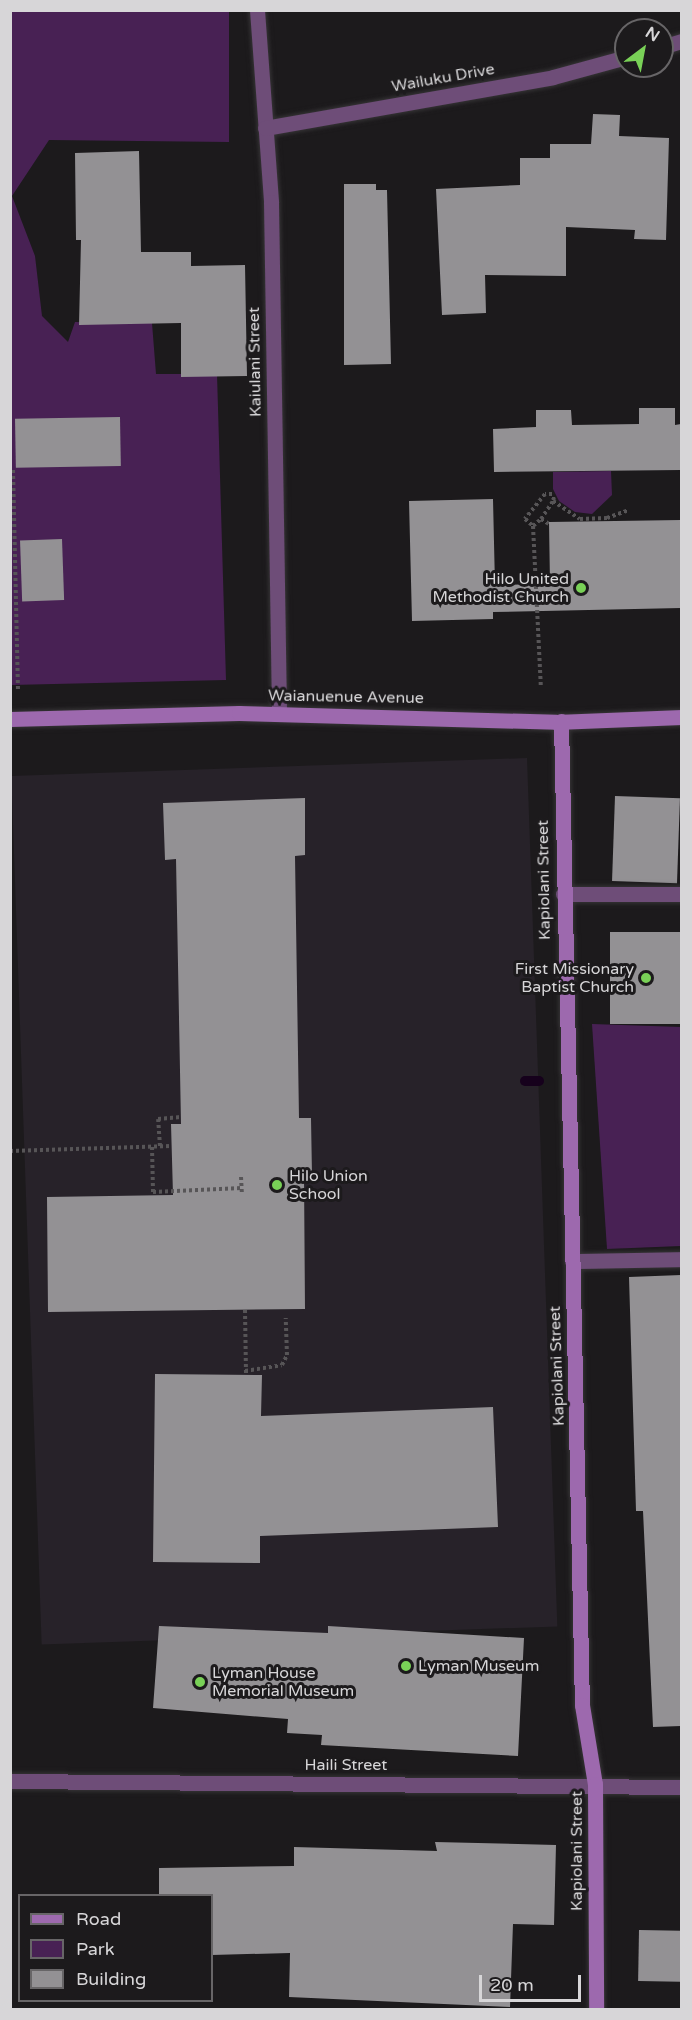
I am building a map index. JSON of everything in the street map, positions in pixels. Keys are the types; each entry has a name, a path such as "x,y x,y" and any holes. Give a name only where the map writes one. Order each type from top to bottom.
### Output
{"street":[{"name":"Kaiulani Street","path":"257,10 271,214 279,713"},
{"name":"Wailuku Drive","path":"265,128 553,77 614,60"},
{"name":"Waianuenue Avenue","path":"10,719 279,713 561,722 681,717"},
{"name":"Kapiolani Street","path":"561,722 582,1705 595,1784 596,2010"},
{"path":"563,894 681,894"},
{"path":"572,1261 681,1259"},
{"name":"Haili Street","path":"10,1781 595,1784 681,1787"}],"path":[{"path":"13,470 18,689"},
{"path":"541,687 533,526 525,519 548,493 553,501 580,519 607,518 629,510"},
{"path":"533,526 541,519 553,501"},
{"path":"541,519 549,524"},
{"path":"160,1146 158,1119 181,1117"},
{"path":"10,1151 171,1146"},
{"path":"152,1147 153,1192 242,1188"},
{"path":"241,1177 242,1194"},
{"path":"245,1310 246,1372 282,1365 287,1355 286,1318"}],"shaded area":[{"name":"Hilo Union School","path":"527,758 557,1626 42,1644 11,776"}],"green space":[{"path":"10,11 229,11 229,142 49,140 12,196 35,256 42,316 68,342 75,322 152,323 156,374 217,374 226,680 11,685"},
{"path":"611,471 612,495 592,514 575,512 559,501 553,489 553,472"},
{"path":"592,1024 681,1027 681,1246 607,1249"}],"building":[{"path":"593,114 620,115 619,136 669,138 666,240 634,239 635,230 566,227 566,276 485,275 486,313 442,315 436,189 520,185 520,158 550,158 550,144 591,144"},
{"path":"139,151 141,252 191,252 191,266 245,265 247,376 181,377 181,323 79,325 81,240 76,240 75,153"},
{"path":"344,184 376,184 376,190 387,190 391,364 344,365"},
{"path":"639,408 675,408 675,425 681,424 681,470 494,472 493,429 536,427 536,410 571,410 572,425 639,424"},
{"path":"120,417 121,466 16,468 15,419"},
{"path":"493,499 495,585 550,584 549,522 681,520 681,608 493,612 493,619 412,621 409,501"},
{"path":"62,539 64,600 22,601 20,540"},
{"path":"615,796 680,798 677,883 612,881"},
{"path":"305,798 305,855 295,856 299,1118 311,1118 312,1175 304,1175 305,1309 48,1312 47,1197 173,1195 171,1124 181,1124 176,859 165,860 163,803"},
{"name":"First Missionary Baptist Church","path":"610,932 681,932 681,1024 610,1024"},
{"path":"681,1275 681,1726 653,1727 643,1511 636,1511 629,1277"},
{"path":"155,1374 262,1375 261,1416 493,1407 498,1527 260,1536 260,1563 153,1562"},
{"name":"Lyman Museum","path":"159,1626 328,1633 328,1626 524,1638 518,1756 321,1745 322,1735 287,1733 288,1719 153,1708"},
{"path":"435,1842 556,1845 554,1925 513,1924 510,2007 289,1997 290,1953 213,1955 213,1894 159,1894 159,1868 294,1866 294,1847 437,1851"},
{"path":"639,1930 681,1931 680,1982 638,1981"}],"waterway":[{"path":"525,1081 539,1081"}],"place":[{"name":"Hilo United Methodist Church","path":"581,588"},
{"name":"First Missionary Baptist Church","path":"646,978"},
{"name":"Hilo Union School","path":"277,1185"},
{"name":"Lyman Museum","path":"406,1666"},
{"name":"Lyman House Memorial Museum","path":"200,1682"}]}
